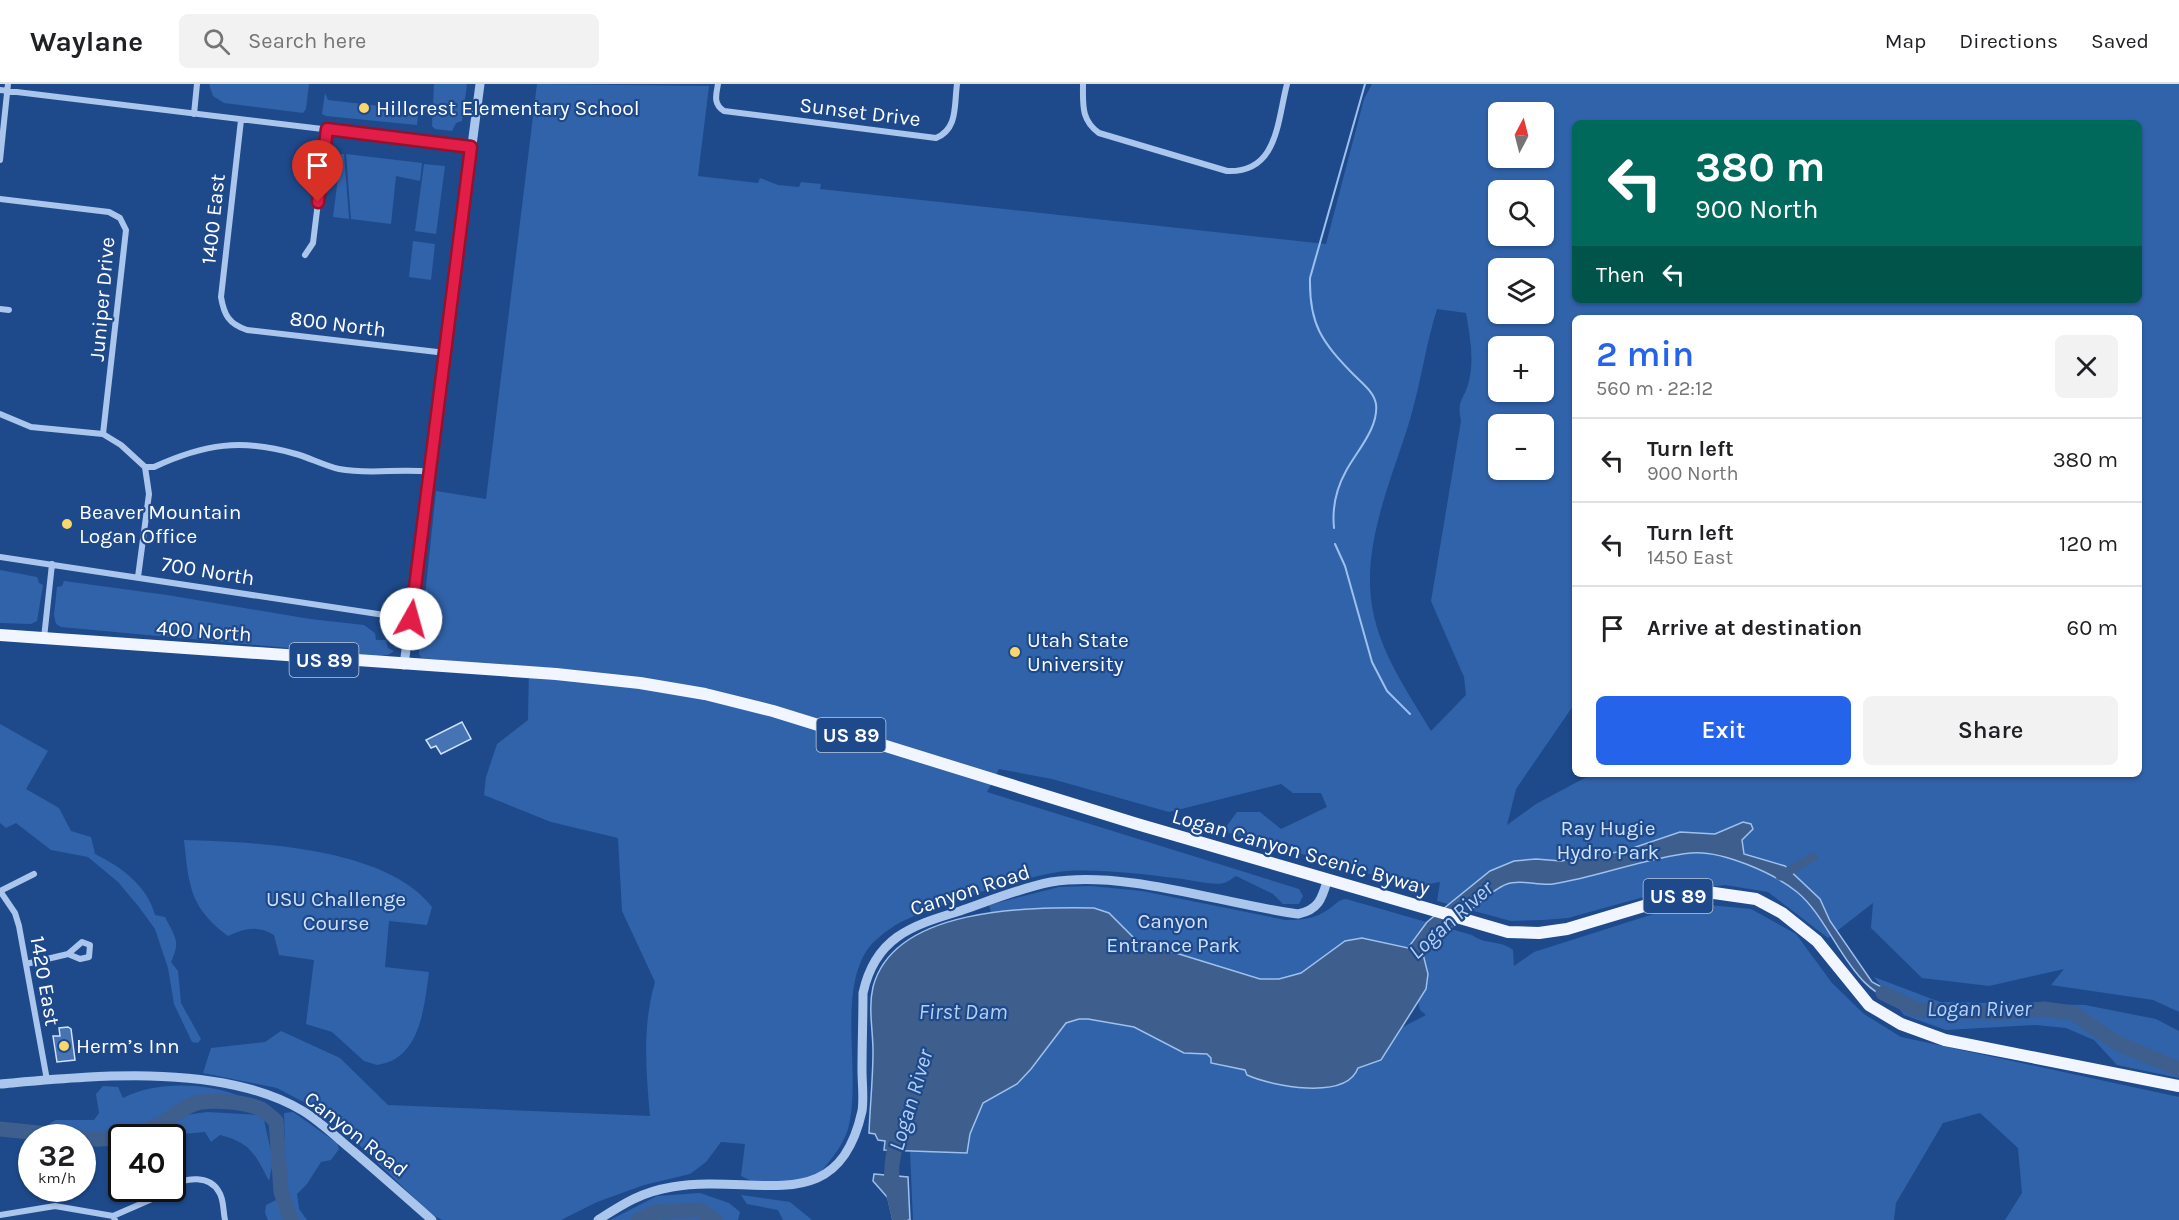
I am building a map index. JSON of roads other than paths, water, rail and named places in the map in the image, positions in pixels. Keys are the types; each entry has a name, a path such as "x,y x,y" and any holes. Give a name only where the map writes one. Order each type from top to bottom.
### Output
{"main road":[{"name":"400 North","path":"0,634 405,665"},
{"name":"Logan Canyon Scenic Byway","path":"405,665 556,674 640,683 705,694 811,722 1327,881 1508,932 1539,933 1587,924 1674,897 1707,892 1756,899 1782,913 1817,941 1869,1005 1901,1024 1945,1040 2179,1086"}],"street":[{"path":"194,114 197,84"},
{"path":"405,665 480,84"},
{"name":"Sunset Drive","path":"718,84 718,107 724,111 936,138 945,134 952,126 957,84"},
{"path":"1083,84 1083,115 1090,126 1099,133 1227,171 1239,171 1250,169 1262,161 1269,151 1287,84"},
{"path":"0,160 5,88 241,120 471,147"},
{"name":"1400 East","path":"229,320 223,311 221,297 241,120"},
{"path":"305,255 313,243 327,129"},
{"name":"Juniper Drive","path":"0,199 109,212 120,218 126,230 103,434"},
{"path":"0,309 9,310"},
{"name":"800 North","path":"229,320 247,330 446,353"},
{"path":"0,414 31,427 103,434 121,445 145,467 150,494 138,577"},
{"path":"145,467 154,467 210,446 244,443 277,448 338,469 431,472"},
{"name":"700 North","path":"0,557 411,619"},
{"path":"44,638 52,564"},
{"path":"0,891 34,874"},
{"name":"Canyon Road","path":"820,1189 840,1170 854,1143 862,1108 863,993 867,975 876,956 903,931 1050,883 1083,880 1138,885 1298,914 1314,909 1320,903 1327,881"},
{"name":"1420 East","path":"0,891 15,913 47,1080"},
{"path":"26,963 68,954"},
{"name":"Canyon Road","path":"0,1084 138,1076 238,1086 273,1096 304,1112 334,1134 432,1220"},
{"path":"186,1182 197,1179 213,1183 220,1193 225,1220"},
{"path":"598,1220 637,1196 673,1187 713,1185 779,1195 796,1194"},
{"path":"0,1215 55,1206 114,1218 146,1202"}],"water":[{"name":"First Dam","path":"1743,822 1751,824 1753,829 1742,840 1744,854 1785,866 1820,899 1830,921 1872,982 1909,1002 1889,999 1858,976 1811,906 1797,892 1775,877 1747,864 1717,855 1691,853 1673,855 1570,881 1553,884 1512,883 1498,888 1423,954 1428,974 1426,989 1381,1060 1358,1068 1351,1078 1339,1085 1307,1088 1273,1083 1247,1075 1245,1070 1211,1063 1211,1058 1207,1054 1184,1053 1134,1027 1079,1019 1066,1023 1017,1084 983,1103 970,1134 967,1153 884,1150 885,1141 878,1140 875,1134 869,1133 873,1061 871,1011 873,987 886,961 907,941 935,927 967,917 1001,911 1094,908 1109,913 1137,941 1260,979 1279,979 1301,973 1345,941 1362,938 1408,948 1427,922 1490,871 1514,861 1536,859 1561,861 1624,851 1680,832 1715,834"},
{"path":"874,1174 908,1177 910,1220 893,1220 888,1198 873,1181"}],"waterway":[{"path":"1334,528 1334,506 1340,485 1370,431 1374,422 1376,404 1370,392 1333,353 1320,332 1312,308 1310,278 1365,84"},
{"path":"1335,544 1345,566 1372,662 1387,691 1410,714"},
{"path":"1780,876 1813,857"},
{"name":"Logan River","path":"1883,993 1918,1010 1998,1013 2044,1009 2073,1013 2117,1043 2179,1069"},
{"name":"Logan River","path":"96,1139 122,1137 142,1131 160,1124 190,1105 201,1102 231,1102 261,1109 276,1121 281,1192 291,1220"},
{"name":"Logan River","path":"0,1129 18,1131"},
{"name":"Logan River","path":"899,1132 893,1156 892,1176 900,1220"},
{"name":"Logan River","path":"638,1220 656,1212 700,1210 715,1220"}],"place":[{"name":"Hillcrest Elementary School","path":"364,108"},
{"name":"Beaver Mountain Logan Office","path":"67,524"},
{"name":"Utah State University","path":"1015,652"},
{"name":"Herm’s Inn","path":"64,1046"}],"park label":[{"name":"Ray Hugie Hydro Park","path":"1608,840"},
{"name":"USU Challenge Course","path":"336,911"},
{"name":"Canyon Entrance Park","path":"1173,933"}]}
